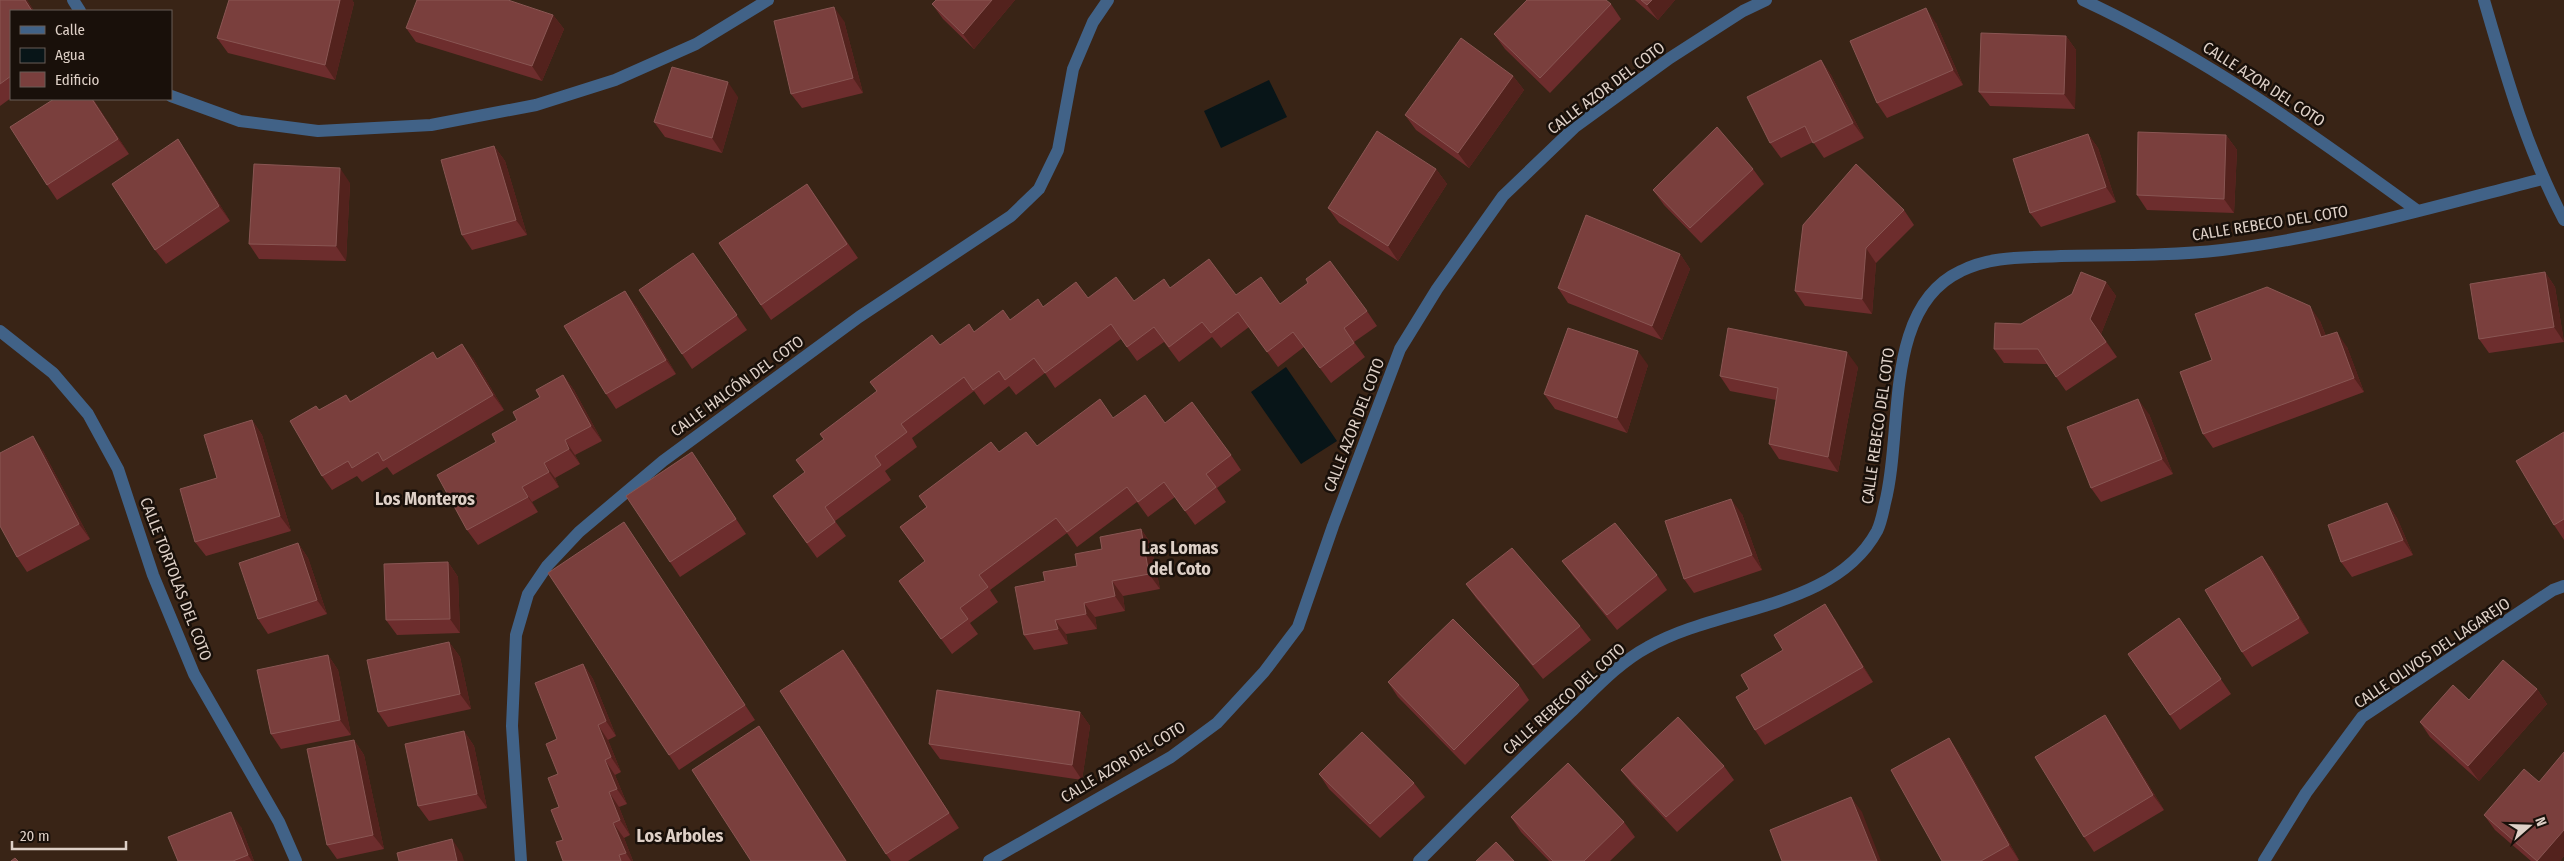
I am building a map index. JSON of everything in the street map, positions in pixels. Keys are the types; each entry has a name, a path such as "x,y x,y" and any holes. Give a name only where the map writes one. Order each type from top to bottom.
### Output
{"street":[{"path":"172,96 240,121 318,131 431,126 536,105 614,80 696,44 768,0"},
{"name":"CALLE HALCÓN DEL COTO","path":"521,861 512,726 516,635 528,594 547,566 579,532 663,461 859,317 1010,216 1039,188 1058,150 1073,69 1093,22 1108,0"},
{"name":"CALLE AZOR DEL COTO","path":"989,861 1171,757 1217,723 1264,672 1298,627 1333,526 1400,349 1437,289 1503,196 1576,127 1670,58 1743,11 1766,0"},
{"name":"CALLE AZOR DEL COTO","path":"2083,0 2123,18 2200,60 2318,138 2418,211"},
{"path":"2484,0 2514,102 2542,179 2564,220"},
{"name":"CALLE REBECO DEL COTO","path":"1419,861 1498,780 1616,670 1647,647 1675,635 1796,594 1830,580 1855,560 1878,529 1890,485 1905,346 1917,314 1932,290 1960,271 1995,258 2220,250 2315,235 2542,179"},
{"name":"CALLE TORTOLAS DEL COTO","path":"0,331 53,373 88,414 118,469 153,575 194,674 279,822 296,861"},
{"name":"CALLE OLIVOS DEL LAGAREJO","path":"2264,861 2306,793 2362,717 2553,590 2564,586"}],"water":[{"path":"1269,80 1287,117 1221,148 1204,111"},
{"path":"1286,367 1337,441 1301,464 1251,392"}],"building":[{"path":"0,0 25,0 31,10 10,10 10,77 0,84"},
{"path":"229,0 340,0 325,65 217,38"},
{"path":"417,0 508,0 553,15 532,66 406,28"},
{"path":"936,0 992,0 963,34 932,4"},
{"path":"1527,0 1606,0 1611,4 1540,78 1494,34"},
{"path":"1641,0 1652,0 1647,5"},
{"path":"834,7 853,78 791,94 774,21"},
{"path":"1926,8 1953,70 1877,103 1850,41"},
{"path":"1981,33 2066,36 2064,94 1979,92"},
{"path":"1461,38 1513,76 1458,153 1405,115"},
{"path":"1821,60 1853,123 1813,143 1805,126 1770,143 1747,97"},
{"path":"672,67 728,82 712,138 654,122"},
{"path":"52,100 93,100 118,139 47,185 10,127"},
{"path":"1717,127 1753,169 1690,228 1653,190"},
{"path":"1377,131 1436,169 1388,246 1328,208"},
{"path":"2138,132 2226,135 2224,199 2137,195"},
{"path":"2088,134 2106,187 2030,213 2013,159"},
{"path":"178,139 219,206 155,250 112,184"},
{"path":"494,146 516,220 462,235 441,160"},
{"path":"254,164 340,168 336,246 249,244"},
{"path":"1856,164 1904,210 1866,248 1862,299 1795,291 1803,225"},
{"path":"807,184 847,244 761,305 719,243"},
{"path":"1586,215 1680,254 1652,326 1558,288"},
{"path":"693,253 737,315 682,354 639,290"},
{"path":"1209,259 1236,295 1261,277 1280,304 1308,283 1306,279 1330,261 1367,311 1344,328 1354,343 1320,368 1293,332 1267,352 1238,312 1211,333 1202,322 1169,347 1154,327 1127,347 1111,324 1045,373 1034,358 1005,380 999,371 973,390 964,377 901,424 907,432 875,456 881,465 825,507 835,522 807,543 773,496 805,472 796,460 824,439 820,434 877,391 870,382 932,335 940,345 969,324 974,332 1003,310 1010,320 1038,299 1043,307 1076,282 1088,298 1116,277 1134,301 1164,279 1170,288"},
{"path":"2081,272 2106,282 2090,319 2106,342 2056,377 2038,349 1994,349 1995,323 2021,324 2072,294"},
{"path":"2545,272 2554,327 2479,339 2470,284"},
{"path":"2267,287 2310,306 2321,337 2337,332 2354,378 2203,434 2180,372 2212,360 2195,314"},
{"path":"625,291 666,360 606,394 564,326"},
{"path":"1568,328 1638,351 1617,418 1544,394"},
{"path":"1728,328 1847,352 1828,457 1769,444 1778,388 1720,376"},
{"path":"462,344 493,395 383,461 378,452 352,468 348,461 322,476 290,421 316,406 319,410 346,395 350,402 433,352 437,359"},
{"path":"563,375 591,426 565,440 569,449 544,463 549,472 522,487 528,497 467,530 437,475 496,442 492,434 517,420 513,412 540,397 536,390"},
{"path":"1145,395 1165,423 1192,402 1231,455 1206,474 1216,487 1185,511 1164,482 1138,502 1127,487 1067,532 1056,518 979,575 988,587 960,608 968,619 941,639 899,581 925,561 900,527 927,507 919,496 991,442 999,452 1026,432 1037,446 1100,399 1113,418"},
{"path":"2138,399 2162,459 2091,488 2067,427"},
{"path":"252,420 280,516 195,542 180,489 217,478 204,435"},
{"path":"2564,432 2564,519 2554,525 2516,461"},
{"path":"33,436 79,524 17,557 0,526 0,453"},
{"path":"692,452 736,519 670,562 626,496"},
{"path":"1731,499 1752,555 1684,579 1665,521"},
{"path":"2387,503 2403,540 2341,562 2328,525"},
{"path":"624,522 745,705 669,755 548,573"},
{"path":"1615,523 1657,575 1607,615 1562,561"},
{"path":"1141,529 1149,574 1112,581 1115,596 1084,603 1086,614 1055,620 1058,629 1024,635 1015,587 1045,581 1043,572 1077,566 1075,554 1102,549 1100,537"},
{"path":"298,543 317,600 258,619 239,563"},
{"path":"1512,548 1580,626 1533,665 1466,584"},
{"path":"2262,556 2299,618 2242,652 2205,590"},
{"path":"448,562 450,619 386,620 384,564"},
{"path":"1825,604 1863,667 1755,730 1736,697 1749,689 1741,675 1783,650 1774,635"},
{"path":"2179,618 2221,679 2170,715 2128,654"},
{"path":"1453,619 1519,685 1454,750 1388,682"},
{"path":"449,642 460,694 378,712 367,660"},
{"path":"843,650 949,813 886,854 780,691"},
{"path":"328,655 340,720 271,734 257,670"},
{"path":"2503,660 2537,689 2468,766 2420,722 2453,685 2469,700"},
{"path":"583,664 606,721 598,725 611,757 605,760 617,789 609,792 620,820 613,823 626,853 619,855 621,861 563,861 556,842 563,840 551,810 559,807 548,778 558,774 546,744 557,739 535,683"},
{"path":"937,690 1080,712 1072,765 929,744"},
{"path":"2105,715 2153,795 2084,837 2035,757"},
{"path":"1678,717 1724,766 1666,817 1621,770"},
{"path":"759,726 846,861 751,861 692,770"},
{"path":"464,731 477,794 418,806 405,744"},
{"path":"1362,732 1414,783 1370,824 1319,774"},
{"path":"1949,738 2009,845 1981,861 1942,861 1891,770"},
{"path":"354,740 373,835 327,845 307,749"},
{"path":"2564,752 2564,830 2537,861 2484,815 2524,769 2539,782"},
{"path":"1568,763 1624,822 1584,861 1553,861 1511,817"},
{"path":"1851,797 1877,861 1782,861 1770,830"},
{"path":"231,812 248,855 233,861 178,861 168,837"},
{"path":"452,839 457,861 399,861 397,853"},
{"path":"1496,842 1514,861 1476,861"}],"district":[{"name":"Los Monteros","path":"425,499"},
{"name":"Las Lomas del Coto","path":"1180,558"},
{"name":"Los Arboles","path":"680,836"}]}
